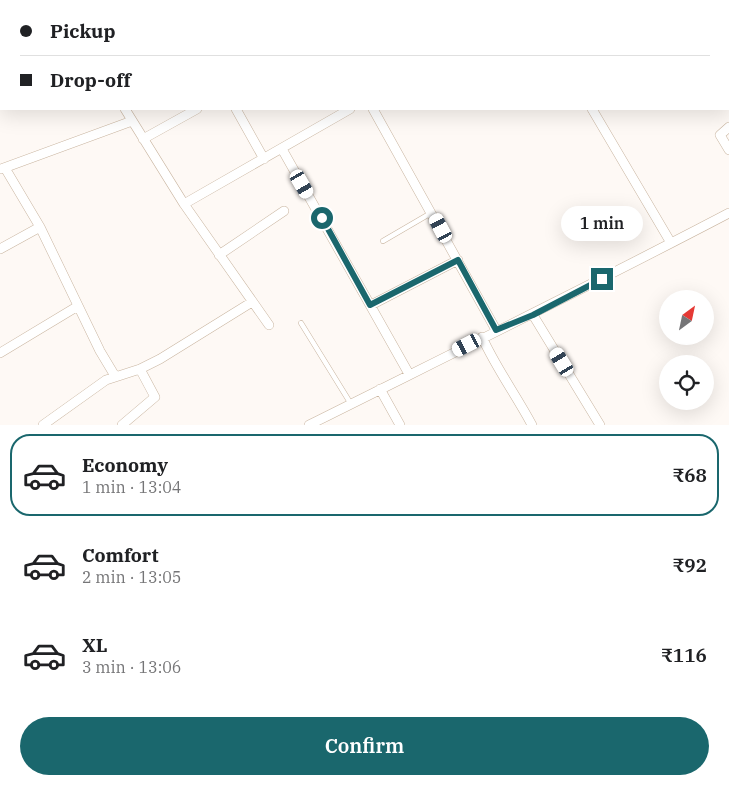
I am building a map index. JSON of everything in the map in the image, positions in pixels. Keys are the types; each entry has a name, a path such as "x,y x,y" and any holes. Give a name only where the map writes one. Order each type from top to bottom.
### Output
{"street":[{"path":"126,110 184,204 269,325"},
{"path":"143,139 195,110"},
{"path":"237,110 264,159"},
{"path":"184,204 348,110"},
{"path":"374,110 496,330"},
{"path":"593,110 671,243"},
{"path":"115,376 100,351 40,226 2,169 132,121"},
{"path":"729,127 720,135 729,150"},
{"path":"282,149 410,374"},
{"path":"219,255 284,211"},
{"path":"309,425 496,330 533,315 729,213"},
{"path":"0,249 40,226"},
{"path":"370,305 458,260"},
{"path":"43,425 106,380 140,369 252,302"},
{"path":"0,353 78,306"},
{"path":"533,315 600,425"},
{"path":"482,337 496,368 512,390 532,425"},
{"path":"122,425 155,397 140,369"},
{"path":"380,389 400,425"}],"lane":[{"path":"382,241 432,212"},
{"path":"302,323 351,404"}],"route":[{"path":"322,218 370,305 458,260 496,330 533,315 602,279"}]}
